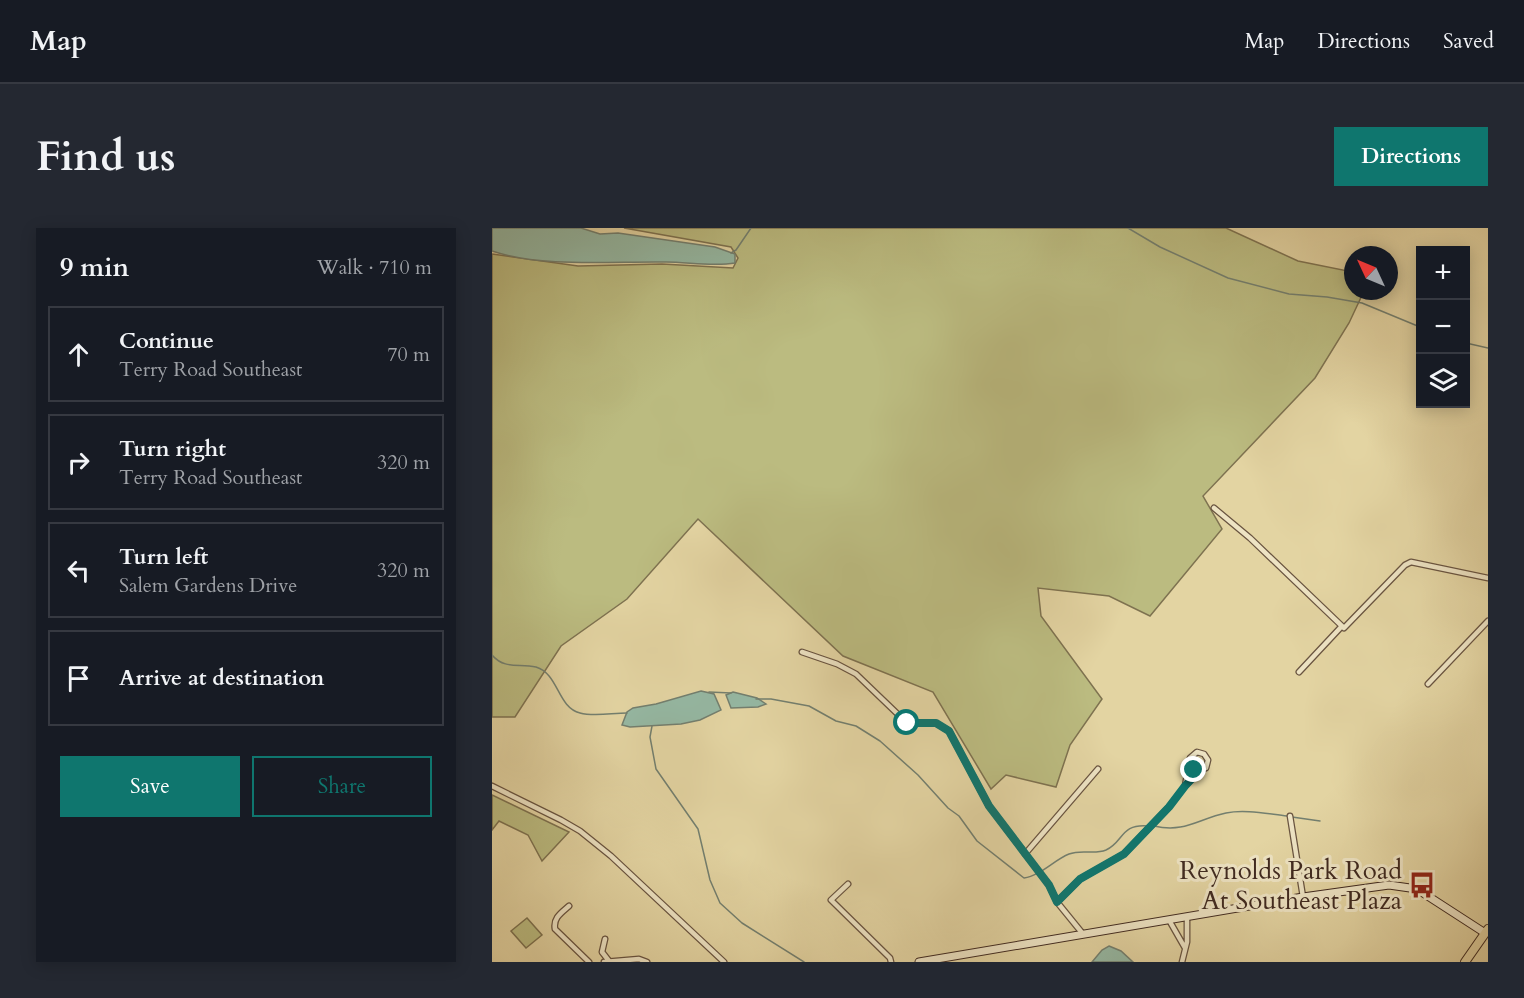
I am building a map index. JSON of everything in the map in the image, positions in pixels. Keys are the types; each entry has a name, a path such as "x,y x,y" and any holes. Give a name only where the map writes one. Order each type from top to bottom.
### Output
{"main road":[{"path":"919,962 1303,897 1379,886 1404,886 1424,893 1487,931 1465,962"}],"street":[{"path":"1214,508 1342,626"},
{"path":"1299,672 1342,626 1344,628 1411,562 1488,578"},
{"path":"1428,684 1488,621"},
{"path":"802,652 837,664 856,674 907,723 936,723 946,728 957,744 989,806 1049,885 1057,902 1083,934"},
{"path":"1057,902 1080,879 1124,854 1169,807 1199,771 1206,768 1208,763 1204,754 1199,752 1190,758 1185,786"},
{"path":"1190,765 1192,769 1199,771"},
{"path":"1024,854 1098,769"},
{"path":"492,786 580,831 611,856 724,962"},
{"path":"1290,816 1303,897"},
{"path":"848,884 831,900 890,958 891,962"},
{"path":"569,906 555,919 555,929 589,962"},
{"path":"1182,962 1187,942 1187,917"},
{"path":"1169,920 1185,948"},
{"path":"605,939 602,952 612,961"},
{"path":"604,962 639,959 647,962"}],"green space":[{"path":"624,228 1226,228 1298,261 1344,270 1344,300 1360,300 1349,323 1315,378 1203,496 1222,529 1150,616 1109,596 1038,588 1041,616 1102,699 1070,745 1056,787 1006,775 991,789 933,692 843,656 698,519 627,599 561,646 515,717 492,717 492,254 578,266 662,264 733,268 738,258 731,247"},
{"path":"492,795 569,832 542,861 528,835 499,821 492,830"},
{"path":"527,918 542,935 526,948 511,931"}],"shaded area":[{"path":"492,228 581,228 600,234 618,233 715,247 735,254 735,263 718,265 666,262 578,263 533,260 492,251"},
{"path":"701,691 714,694 721,710 700,720 681,724 630,727 622,725 627,712 633,708"},
{"path":"733,692 757,698 766,704 758,707 731,708 726,695"},
{"path":"1109,946 1121,951 1133,962 1092,962 1102,950"}],"waterway":[{"path":"731,253 736,250 751,228"},
{"path":"1128,228 1160,247 1228,278 1289,294 1362,303 1416,325"},
{"path":"1470,344 1488,348"},
{"path":"492,655 502,663 536,667 544,671 572,710 597,715 627,713"},
{"path":"709,692 731,693"},
{"path":"756,699 771,699 809,706 836,721 856,726 880,741 959,816 977,841 1024,878 1036,874 1069,854 1106,850 1112,847 1127,830 1133,827 1149,826"},
{"path":"652,726 650,737 656,769 698,829 710,880 720,903 742,923 804,962"},
{"path":"1154,826 1183,827 1233,812 1287,816"},
{"path":"1292,817 1320,821"}],"place":[{"name":"Reynolds Park Road At Southeast Plaza","path":"1422,885"}],"route":[{"path":"907,723 912,725 936,723 949,731 989,806 1049,885 1057,902 1080,879 1117,859 1131,848 1199,771 1194,770"}]}
